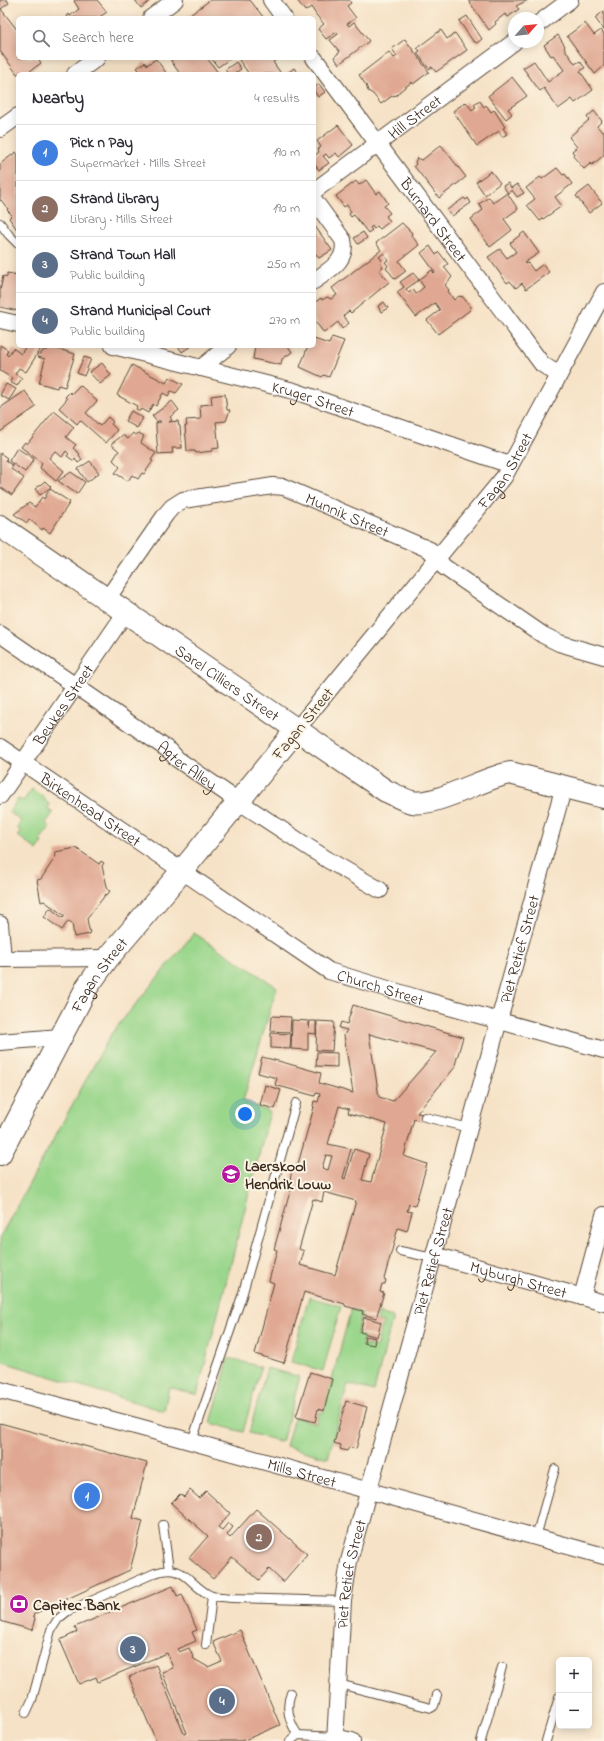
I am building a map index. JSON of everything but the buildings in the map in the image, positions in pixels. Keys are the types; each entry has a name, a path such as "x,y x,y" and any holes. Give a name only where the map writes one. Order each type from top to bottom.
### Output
{"street":[{"path":"154,16 175,0"},
{"path":"271,0 283,16"},
{"path":"544,20 570,0"},
{"name":"Hill Street","path":"316,190 508,46"},
{"path":"78,72 93,60"},
{"name":"Burnard Street","path":"315,60 542,364 559,375"},
{"path":"0,129 16,117"},
{"path":"316,203 343,240 344,246 342,258 338,263 316,280"},
{"name":"Fagan Street","path":"0,1154 86,987 108,958 182,871 504,477 604,292"},
{"path":"0,320 16,324"},
{"name":"Kruger Street","path":"122,348 294,391 510,465"},
{"path":"201,368 226,348"},
{"name":"Munnik Street","path":"107,599 166,514 178,503 191,499 273,486 284,486 430,550 444,567 543,635 559,643 604,656"},
{"name":"Sarel Cilliers Street","path":"0,526 386,790 413,802 430,800 499,775 510,773 604,797"},
{"name":"Beukes Street","path":"0,796 126,612"},
{"name":"Agter Alley","path":"0,634 170,751 177,759 238,801 328,860 380,890"},
{"name":"Birkenhead Street","path":"0,747 182,871"},
{"name":"Piet Retief Street","path":"335,1739 343,1601 349,1561 564,786"},
{"name":"Church Street","path":"182,871 329,971 498,1021 604,1050"},
{"path":"0,924 1,959 108,958"},
{"path":"0,1042 60,1037"},
{"path":"582,1296 604,1215"},
{"name":"Myburgh Street","path":"434,1257 604,1303"},
{"name":"Mills Street","path":"0,1390 192,1441 604,1556"},
{"path":"335,1739 352,1741"}],"lane":[{"path":"0,223 16,242"},
{"path":"192,1441 242,1296 296,1103"},
{"path":"425,1117 469,1128"},
{"path":"400,1251 434,1257"},
{"path":"536,1537 555,1469"},
{"path":"163,1525 169,1570"},
{"path":"26,1713 32,1700 51,1630 58,1619 68,1611 155,1573 169,1570 186,1576 212,1596 231,1598 343,1601"},
{"path":"206,1645 212,1596"},
{"path":"480,1741 502,1667"},
{"path":"339,1684 430,1708 434,1706 438,1695"},
{"path":"291,1693 288,1701 288,1710 291,1724 298,1735"},
{"path":"281,1697 288,1710"},
{"path":"546,1741 556,1707"},
{"path":"290,1741 298,1735 335,1739"}],"green space":[{"path":"32,789 46,799 45,801 50,805 47,809 53,813 46,823 50,827 40,840 42,842 37,850 18,836 21,832 17,828 21,821 9,812 18,799 23,801"},
{"path":"194,933 277,987 243,1101 270,1112 197,1395 169,1387 164,1411 0,1361 0,1237 111,1034"},
{"path":"309,1297 341,1306 323,1371 291,1362"},
{"path":"351,1309 362,1313 357,1334 364,1336 362,1344 376,1347 383,1322 377,1321 379,1313 393,1317 374,1391 348,1384 328,1458 286,1446 294,1417 316,1423 319,1412 323,1413"},
{"path":"229,1358 261,1367 243,1432 211,1423"},
{"path":"267,1368 300,1377 282,1442 249,1433"}],"place":[{"name":"Laerskool Hendrik Louw","path":"231,1174"},
{"name":"Pick n Pay","path":"87,1496"},
{"name":"Strand Library","path":"259,1537"},
{"name":"Capitec Bank","path":"19,1604"},
{"name":"Strand Town Hall","path":"133,1649"},
{"name":"Strand Municipal Court","path":"222,1701"}]}
